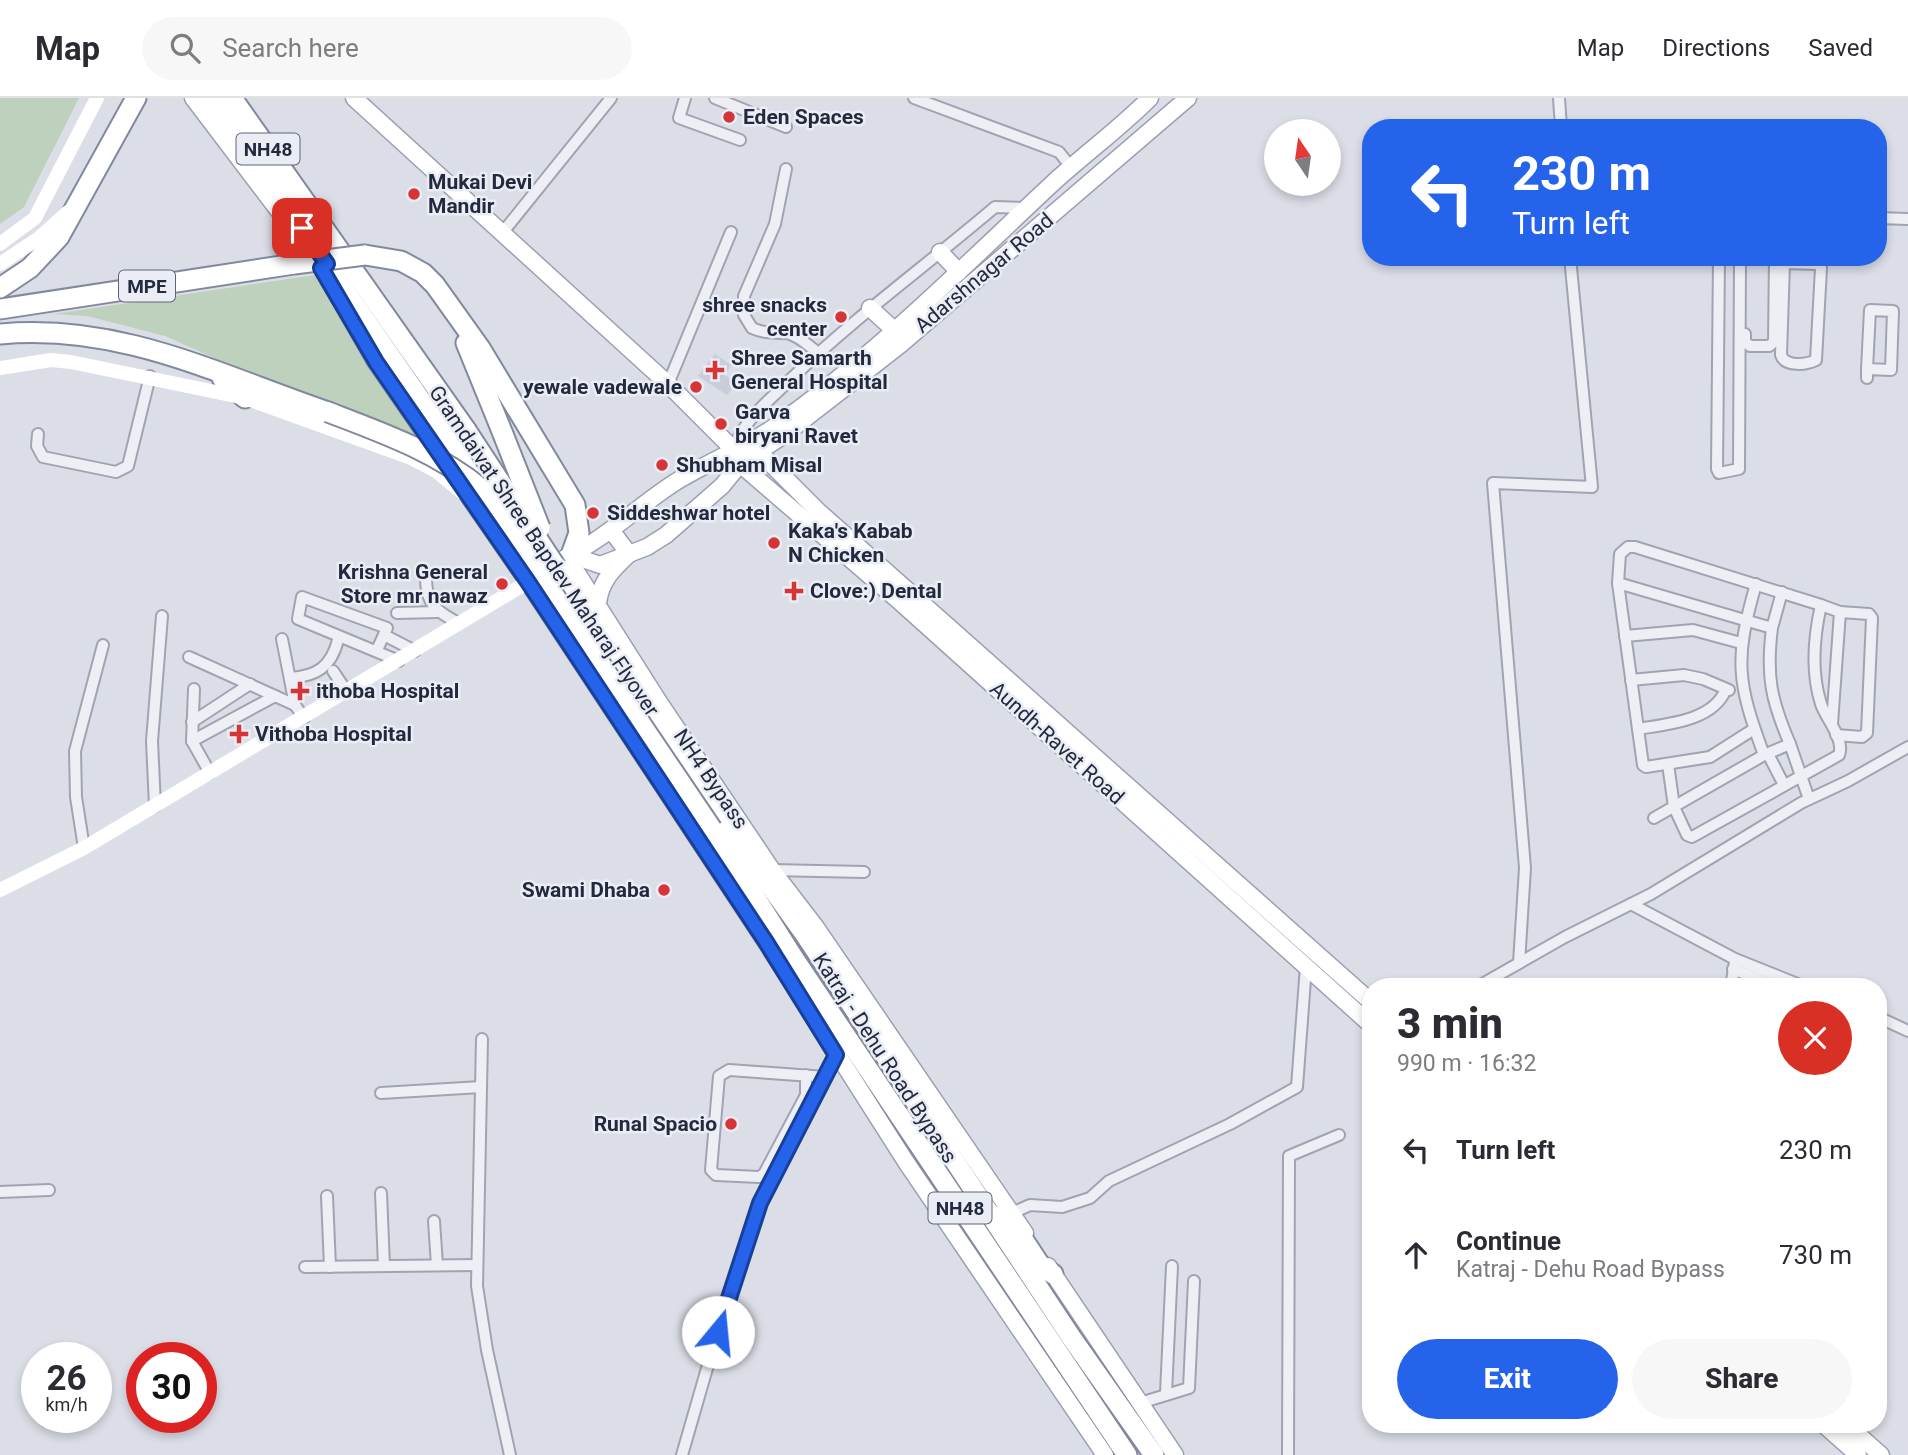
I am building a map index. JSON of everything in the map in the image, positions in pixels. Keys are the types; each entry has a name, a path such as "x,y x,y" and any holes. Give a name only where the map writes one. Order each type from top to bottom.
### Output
{"highway":[{"path":"0,288 23,274 59,237 136,98"},
{"name":"NH48","path":"211,98 324,266"},
{"name":"Gramdaivat Shree Bapdev Maharaj Flyover","path":"232,98 304,201 458,436 475,493 717,825 790,900"},
{"name":"MPE","path":"0,309 294,264 365,256 393,259 416,268 435,285 446,301 503,435 565,560"},
{"name":"Gramdaivat Shree Bapdev Maharaj Flyover","path":"324,266 458,436 565,560 795,960"},
{"path":"446,301 480,348 575,505 579,533 565,560"},
{"path":"0,334 79,333 157,350 416,447 447,463 475,493"},
{"path":"210,368 246,398"},
{"name":"Katraj - Dehu Road Bypass","path":"790,900 801,929 988,1213"},
{"path":"766,942 795,960"},
{"name":"Katraj - Dehu Road Bypass","path":"795,960 1127,1455"},
{"path":"988,1213 1015,1227 1042,1268 1054,1274"},
{"name":"NH48","path":"988,1213 1154,1455"}],"main road":[{"path":"193,98 324,266 376,362 475,493 528,582 766,942 836,1055 1105,1455"},
{"path":"354,98 668,384 733,449"},
{"name":"Adarshnagar Road","path":"528,582 611,530 661,492 772,429 838,378 1150,98"},
{"name":"Adarshnagar Road","path":"740,464 900,345 1188,98"},
{"path":"940,252 959,272"},
{"path":"870,308 893,329"},
{"name":"Aundh-Ravet Road","path":"759,452 818,511 1362,994"},
{"path":"565,560 600,565 666,535 722,486 740,464"},
{"name":"Aundh-Ravet Road","path":"740,464 909,610 1362,1017"},
{"path":"611,530 629,554"},
{"path":"598,603 600,588 609,574 629,554"},
{"name":"NH4 Bypass","path":"565,560 598,603 659,702 790,900 1012,1213 1175,1455"},
{"path":"1833,1433 1858,1455"},
{"path":"1856,1433 1881,1455"}],"street":[{"path":"0,244 35,218 97,98"},
{"path":"503,232 611,98"},
{"path":"685,98 679,118 740,140"},
{"path":"715,98 786,127"},
{"path":"914,98 1059,152 1071,167"},
{"path":"1559,98 1560,119"},
{"path":"786,169 775,224 744,296 743,308 752,328 768,334 786,333 818,353"},
{"path":"0,264 39,238 79,202"},
{"path":"733,449 748,421 818,353 870,308 995,207 1029,208"},
{"path":"1887,218 1908,219"},
{"path":"668,384 731,232"},
{"path":"1519,963 1525,869 1493,483 1592,487 1571,266"},
{"path":"1719,266 1719,473 1739,469 1740,266"},
{"path":"1747,266 1745,342 1750,346 1769,346 1774,342 1780,266"},
{"path":"1781,266 1782,360 1811,363 1816,360 1819,347 1820,266"},
{"path":"1870,310 1894,311 1891,370 1867,374 1870,310"},
{"path":"0,368 60,360 150,376 246,398 411,458 475,493"},
{"path":"38,434 37,446 43,457 116,472 124,471 128,466 150,376"},
{"path":"1755,729 1715,755 1643,766 1618,583 1620,554 1628,547 1756,584 1840,612 1869,614 1872,618 1867,733 1862,737 1834,729"},
{"path":"426,578 428,601 437,612 458,623"},
{"path":"0,890 84,848 210,773 300,711 347,692 528,582"},
{"path":"1618,583 1772,628"},
{"path":"1756,584 1741,643 1742,690 1766,754 1792,781 1805,801"},
{"path":"1782,592 1772,628 1769,684 1776,710 1801,768 1792,781"},
{"path":"377,650 387,628 302,597 298,619 399,661"},
{"path":"1668,764 1674,807 1687,835 1692,837 1839,755 1841,750 1822,705 1817,676 1815,646 1822,605"},
{"path":"397,613 437,612"},
{"path":"1834,729 1840,612"},
{"path":"155,806 152,741 162,615"},
{"path":"1625,636 1693,630 1741,643"},
{"path":"384,635 415,652"},
{"path":"282,639 300,711"},
{"path":"290,678 304,677 323,669 332,657 338,640"},
{"path":"84,848 76,797 75,751 103,645"},
{"path":"188,657 275,695 300,711"},
{"path":"333,671 347,692"},
{"path":"1631,680 1684,675 1703,679 1725,691 1742,690"},
{"path":"192,722 250,684"},
{"path":"194,690 192,741 210,773"},
{"path":"1638,729 1707,712 1720,701 1725,691"},
{"path":"192,741 275,695"},
{"path":"1654,818 1766,754 1790,744"},
{"path":"1493,978 1631,904 1805,801 1908,747"},
{"path":"772,870 864,872"},
{"path":"1631,904 1760,978"},
{"path":"1732,978 1734,964"},
{"path":"1734,964 1777,978"},
{"path":"1012,1213 1030,1205 1062,1207 1090,1198 1109,1181 1230,1124 1297,1087 1306,966"},
{"path":"1887,1021 1908,1031"},
{"path":"482,1039 477,1286 487,1350 510,1455"},
{"path":"682,1455 725,1306 760,1203 836,1055"},
{"path":"806,1075 806,1095 765,1174 759,1177 716,1175 711,1170 719,1076 723,1072 729,1070 826,1076"},
{"path":"381,1093 481,1087"},
{"path":"1288,1455 1289,1156 1339,1135"},
{"path":"0,1192 49,1190"},
{"path":"381,1193 384,1266"},
{"path":"327,1196 330,1266"},
{"path":"435,1221 437,1265"},
{"path":"305,1267 477,1265"},
{"path":"1166,1393 1172,1266"},
{"path":"1140,1403 1189,1388 1194,1281"}],"shaded area":[{"name":"Shree Samarth General Hospital","path":"715,354 731,365 725,375 736,384 727,395 698,376"}],"green space":[{"path":"0,98 79,98 24,207 0,224"},
{"path":"315,275 422,439 268,382 165,336 87,316 54,314"}],"place":[{"name":"Eden Spaces","path":"729,117"},
{"name":"Mukai Devi Mandir","path":"414,194"},
{"name":"shree snacks center","path":"841,317"},
{"name":"Shree Samarth General Hospital","path":"715,370"},
{"name":"yewale vadewale","path":"696,387"},
{"name":"Garva biryani Ravet","path":"721,424"},
{"name":"Shubham Misal","path":"662,465"},
{"name":"Siddeshwar hotel","path":"593,513"},
{"name":"Kaka's Kabab N Chicken","path":"774,543"},
{"name":"Krishna General Store mr nawaz","path":"502,584"},
{"name":"Clove:) Dental","path":"794,591"},
{"name":"ithoba Hospital","path":"300,691"},
{"name":"Vithoba Hospital","path":"239,734"},
{"name":"Swami Dhaba","path":"664,890"},
{"name":"Runal Spacio","path":"731,1124"}],"route":[{"path":"302,228 327,264 321,268 376,362 528,582 766,942 836,1055 760,1203 718,1332"}]}
